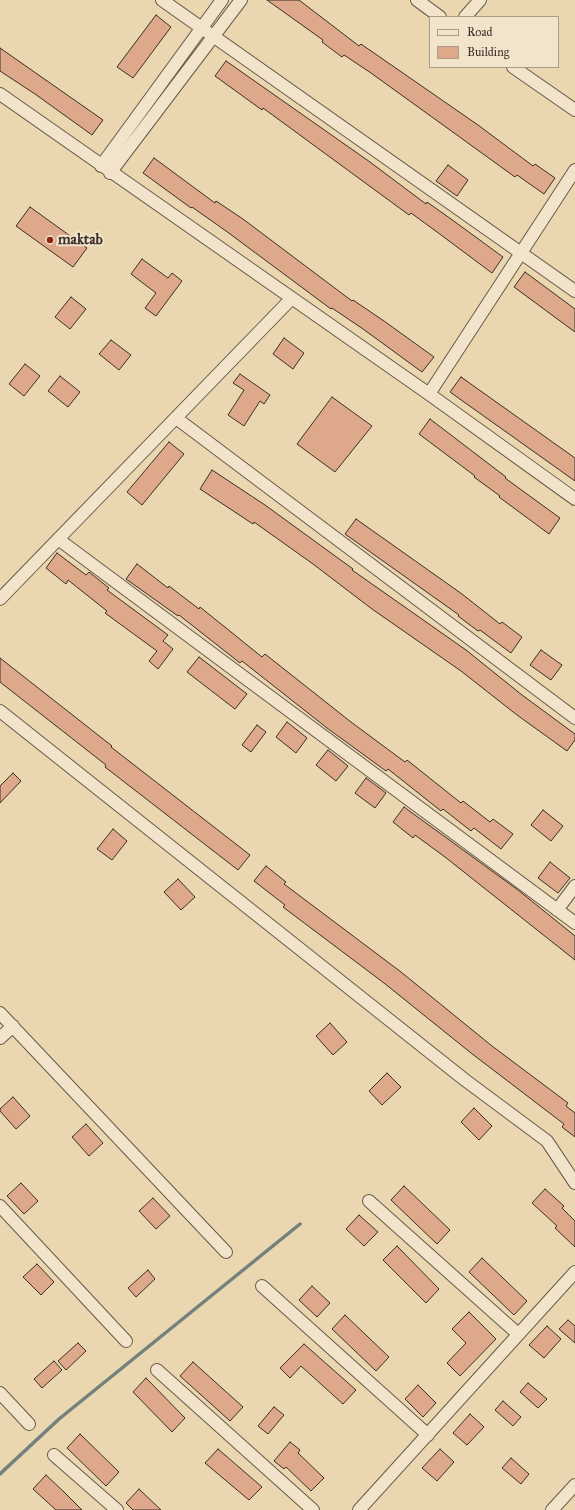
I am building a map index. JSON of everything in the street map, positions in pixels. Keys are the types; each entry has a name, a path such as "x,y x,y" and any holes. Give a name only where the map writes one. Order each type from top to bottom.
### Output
{"street":[{"path":"162,0 575,291"},
{"path":"106,169 202,27 222,0"},
{"path":"106,169 214,36 240,0"},
{"path":"417,0 439,16"},
{"path":"466,16 480,0"},
{"path":"513,68 575,110"},
{"path":"0,94 429,394 575,499"},
{"path":"429,394 575,170"},
{"path":"0,599 292,298"},
{"path":"176,418 575,718"},
{"path":"58,539 575,923"},
{"path":"0,711 465,1080 547,1141 574,1177"},
{"path":"558,910 575,886"},
{"path":"0,1013 226,1252"},
{"path":"0,1038 13,1026"},
{"path":"369,1201 518,1334"},
{"path":"0,1206 126,1341"},
{"path":"359,1510 575,1272"},
{"path":"262,1286 428,1435"},
{"path":"157,1370 313,1510"},
{"path":"0,1393 29,1424"},
{"path":"54,1455 117,1510"},
{"path":"552,1510 575,1485"}],"building":[{"path":"267,0 299,0 359,46 361,44 478,125 533,166 535,164 555,178 544,194 517,175 515,177 371,73 344,55 342,57 322,42 323,40"},
{"path":"156,15 171,27 133,78 117,67"},
{"path":"0,48 103,120 92,135 0,71"},
{"path":"226,61 370,162 426,204 427,202 503,257 492,273 411,213 409,215 263,108 262,110 215,76"},
{"path":"154,158 215,203 216,201 243,219 352,301 353,300 384,321 434,357 422,372 363,329 332,308 331,309 226,231 143,173"},
{"path":"448,165 468,180 457,196 436,181"},
{"path":"30,207 87,248 73,267 16,226"},
{"path":"142,259 168,278 172,273 182,281 156,316 145,308 156,293 131,274"},
{"path":"525,272 575,309 575,332 514,287"},
{"path":"71,297 86,309 70,329 55,317"},
{"path":"284,338 304,353 293,369 273,354"},
{"path":"111,340 131,355 119,370 99,354"},
{"path":"25,364 40,376 24,396 9,384"},
{"path":"240,374 270,395 264,404 260,401 244,426 228,415 244,390 233,383"},
{"path":"60,376 80,392 68,407 48,391"},
{"path":"461,377 575,458 575,481 450,392"},
{"path":"332,397 372,426 335,472 297,444"},
{"path":"430,419 506,477 505,478 560,518 549,534 419,434"},
{"path":"169,442 184,454 142,505 127,492"},
{"path":"212,470 265,505 353,569 352,570 466,650 522,695 575,734 575,740 567,751 517,715 461,671 372,609 313,564 254,522 253,524 200,489"},
{"path":"356,519 462,594 500,624 502,622 522,637 511,653 480,630 478,631 458,616 459,615 345,534"},
{"path":"57,553 86,575 89,572 109,588 107,590 168,635 163,641 173,649 158,669 149,661 157,651 105,613 107,611 68,580 66,584 46,568"},
{"path":"137,564 168,588 169,586 199,609 200,607 262,657 265,654 351,722 405,762 407,760 461,803 463,801 490,822 493,819 513,834 501,849 474,828 471,831 443,809 441,811 388,769 386,771 327,728 242,661 240,663 179,615 178,616 126,579"},
{"path":"541,650 562,665 551,680 530,665"},
{"path":"199,657 247,694 235,709 187,672"},
{"path":"0,658 112,746 111,747 250,855 238,870 105,767 106,765 0,682"},
{"path":"287,722 307,738 296,753 276,737"},
{"path":"257,725 266,732 251,752 242,745"},
{"path":"328,750 348,766 336,781 316,765"},
{"path":"13,773 21,781 0,803 0,786"},
{"path":"366,778 386,793 375,808 355,793"},
{"path":"404,807 518,890 575,936 575,960 445,857 415,835 413,838 393,822"},
{"path":"543,810 563,826 551,841 531,825"},
{"path":"113,829 127,841 112,860 97,849"},
{"path":"550,862 570,878 558,893 538,878"},
{"path":"266,866 286,882 284,884 401,972 492,1046 568,1103 566,1106 575,1113 575,1137 562,1127 564,1124 471,1053 384,983 283,907 285,905 254,881"},
{"path":"178,879 195,897 181,910 164,892"},
{"path":"330,1023 347,1042 333,1055 316,1036"},
{"path":"387,1073 401,1087 382,1105 369,1091"},
{"path":"13,1097 30,1116 16,1129 0,1111 0,1109"},
{"path":"474,1108 492,1126 479,1140 461,1122"},
{"path":"86,1124 103,1143 89,1156 72,1137"},
{"path":"21,1183 38,1201 24,1214 7,1196"},
{"path":"404,1186 450,1230 437,1244 391,1200"},
{"path":"545,1189 564,1206 562,1208 575,1221 575,1247 555,1228 557,1226 532,1203"},
{"path":"153,1198 170,1216 156,1229 139,1211"},
{"path":"359,1215 378,1232 364,1246 346,1229"},
{"path":"397,1246 439,1289 426,1303 383,1260"},
{"path":"482,1258 527,1301 514,1315 469,1272"},
{"path":"37,1264 54,1282 41,1295 23,1277"},
{"path":"148,1270 155,1279 136,1297 128,1288"},
{"path":"312,1286 330,1303 317,1317 299,1300"},
{"path":"469,1312 496,1339 460,1376 447,1363 466,1343 452,1329"},
{"path":"345,1315 389,1357 376,1371 332,1329"},
{"path":"568,1320 575,1326 575,1343 559,1329"},
{"path":"547,1326 561,1339 544,1358 529,1345"},
{"path":"78,1343 86,1351 66,1370 58,1361"},
{"path":"304,1344 356,1390 343,1404 301,1366 290,1378 280,1368"},
{"path":"54,1361 62,1370 42,1388 34,1379"},
{"path":"193,1362 243,1407 230,1421 180,1376"},
{"path":"146,1378 185,1418 172,1432 133,1392"},
{"path":"528,1383 547,1399 538,1408 520,1392"},
{"path":"418,1385 436,1403 423,1417 405,1399"},
{"path":"503,1401 521,1417 513,1426 495,1410"},
{"path":"274,1407 284,1415 268,1434 258,1426"},
{"path":"470,1414 484,1427 467,1445 453,1433"},
{"path":"80,1434 119,1472 106,1486 67,1448"},
{"path":"290,1442 300,1450 298,1453 324,1478 311,1491 286,1467 284,1469 274,1461"},
{"path":"218,1449 262,1487 249,1500 205,1463"},
{"path":"440,1449 454,1462 437,1481 422,1468"},
{"path":"511,1458 529,1474 521,1484 502,1468"},
{"path":"46,1475 82,1510 56,1510 33,1489"},
{"path":"139,1489 161,1510 133,1510 126,1503"}],"waterway":[{"path":"0,1474 59,1419 300,1224"}],"place":[{"name":"maktab","path":"50,240"}]}
